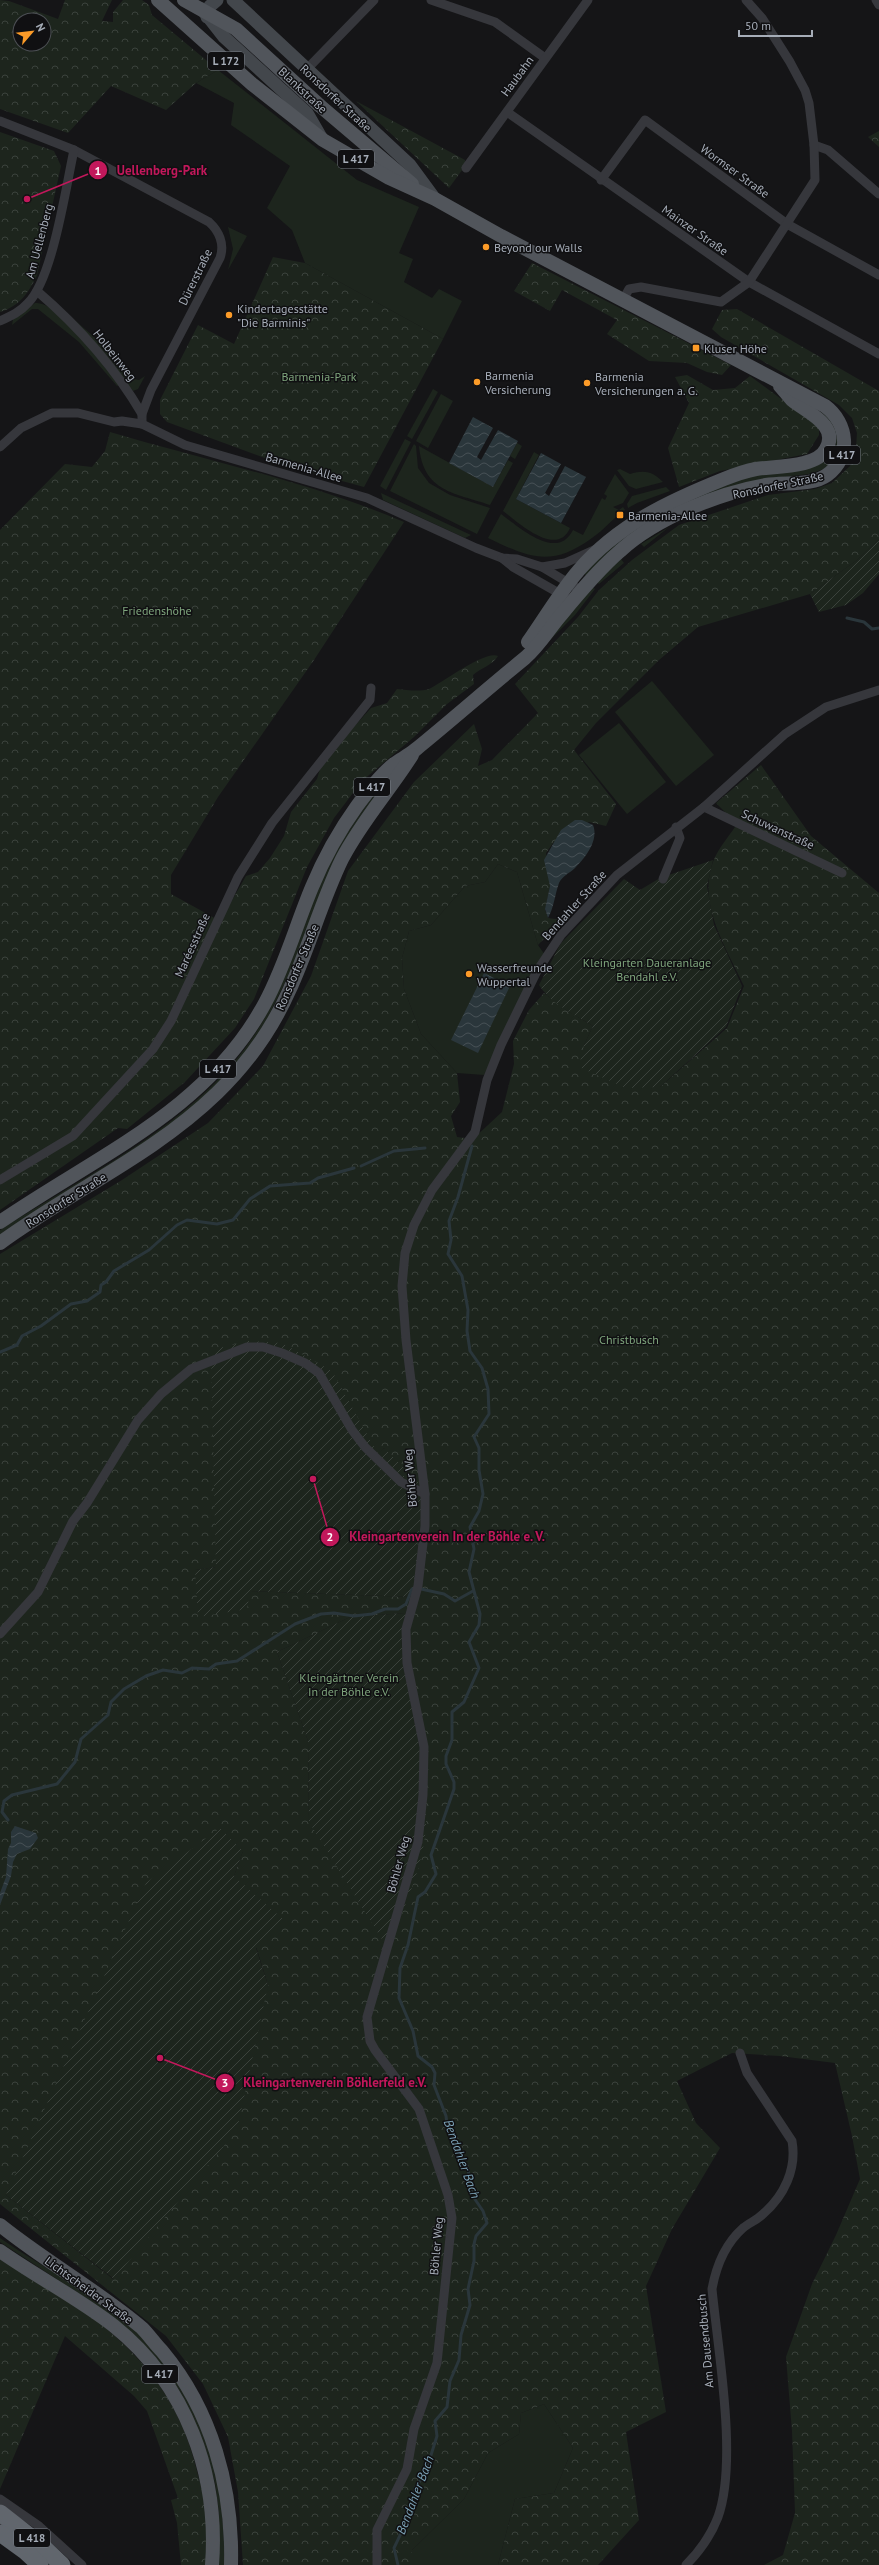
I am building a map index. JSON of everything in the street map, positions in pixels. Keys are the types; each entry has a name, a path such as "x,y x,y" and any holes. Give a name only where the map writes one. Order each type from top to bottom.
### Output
{"highway":[{"name":"L 418","path":"0,2513 41,2545 62,2565"},
{"name":"L 418","path":"0,2533 25,2550 40,2565"}],"main road":[{"name":"Blankstraße","path":"158,0 252,84 323,140"},
{"name":"Blankstraße","path":"184,0 236,29 371,151 406,170 416,189"},
{"name":"Ronsdorfer Straße","path":"323,140 389,178 416,189 472,221 777,383 825,406 839,420 843,429 843,451 839,462 829,474 813,480 748,490 680,513 652,527 622,548 582,591 566,598"},
{"path":"389,178 398,178 406,170"},
{"name":"Ronsdorfer Straße","path":"0,1222 151,1127 188,1098 220,1067 250,1030 266,1002 280,970 311,888 339,832 381,776 414,751 514,665 527,656 566,598 570,582 601,546 623,529 656,509 715,483 754,470 813,460 823,454 829,442 825,425 792,400 777,383"},
{"name":"Ronsdorfer Straße","path":"0,1243 165,1136 212,1098 241,1068 274,1021 288,993 328,890 344,857 414,751"},
{"name":"Lichtscheider Straße","path":"0,2225 111,2303 144,2330 171,2362 192,2394 214,2444 227,2493 231,2565"},
{"name":"Lichtscheider Straße","path":"0,2251 114,2326 151,2363 166,2382 192,2430 204,2463 213,2513 212,2565"}],"street":[{"path":"198,0 207,17 224,37 308,113 323,140"},
{"path":"207,17 210,6 217,0"},
{"name":"Ronsdorfer Straße","path":"233,0 306,70 435,199"},
{"path":"306,70 374,0"},
{"path":"431,0 495,22 544,58"},
{"name":"Haubahn","path":"466,168 544,58 588,0"},
{"path":"623,300 629,289 641,287 720,302 749,282 815,180 814,146 809,103 805,90 790,62 766,24 746,0"},
{"path":"876,0 879,5"},
{"name":"Mainzer Straße","path":"507,112 601,180 749,282 879,354"},
{"name":"Wormser Straße","path":"601,180 645,120 787,224 879,275"},
{"name":"Dürerstraße","path":"0,121 74,150 209,222 220,237 222,248 220,258 151,390 142,414 142,424"},
{"path":"814,146 828,150 879,194"},
{"name":"Am Uellenberg","path":"0,321 14,315 29,303 37,291 45,273 74,150"},
{"name":"Am Uellenberg","path":"37,291 65,315"},
{"name":"Holbeinweg","path":"65,315 102,355 142,414"},
{"name":"Barmenia-Allee","path":"0,447 21,428 52,413 78,413 114,422 122,420 142,424 185,445 367,498 502,558 513,567 566,598"},
{"name":"Barmenia-Allee","path":"542,566 565,563 601,546"},
{"name":"Barmenia-Allee","path":"502,558 517,559 542,566 570,582 582,591"},
{"name":"Maréesstraße","path":"0,1180 73,1136 153,1049 171,1021 238,877 272,823 370,700 371,688"},
{"name":"Bendahler Straße","path":"475,1132 487,1080 501,1045 537,971 552,948 617,875 676,827 704,807 785,734 826,707 879,690"},
{"name":"Schuwanstraße","path":"704,807 842,873"},
{"path":"663,879 680,838 676,827"},
{"name":"Böhler Weg","path":"377,2565 377,2530 407,2469 414,2429 437,2363 452,2218 448,2195 419,2109 374,2050 370,2041 367,2017 418,1842 423,1795 424,1747 406,1663 406,1629 418,1586 425,1526 425,1494 406,1340 402,1286 405,1253 414,1225 432,1190 475,1132"},
{"path":"0,1634 36,1594 73,1521 99,1485 138,1420 161,1394 191,1369 247,1347 263,1347 305,1363 319,1373 352,1430 375,1458 401,1482 425,1494"},
{"name":"Am Dausendbusch","path":"686,2565 703,2544 713,2527 723,2496 726,2426 712,2289 715,2269 727,2248 742,2229 763,2215 779,2198 790,2177 794,2154 792,2141 747,2074 740,2052"},
{"path":"0,2499 39,2526 82,2565"}],"green space":[{"path":"0,0 9,1 39,12 12,12 12,52 52,52 52,17 58,19 65,0 112,0 102,21 113,22 113,12 123,0 142,0 149,5 152,15 218,70 196,83 166,110 111,86 68,133 0,109"},
{"path":"218,70 357,180 419,207 399,253 413,259 404,282 432,298 439,289 462,301 443,339 305,263 292,230 267,208 290,166 231,125 234,103 196,83"},
{"path":"356,101 465,160 465,166 449,188"},
{"path":"879,131 879,147 868,137"},
{"path":"0,132 54,151 61,166 37,275 23,298 13,306 0,312"},
{"path":"228,227 247,236 228,270 233,249"},
{"name":"Barmenia-Park","path":"273,257 305,263 443,339 364,487 284,465 167,422 160,414 160,400 198,325 234,344"},
{"path":"532,263 731,365 722,375 707,372 687,363 649,361 607,334 617,320 562,290 550,311 514,291"},
{"path":"35,303 45,305 56,312 68,323 92,350 119,385 117,386 79,342 38,309 32,309 12,325 13,319"},
{"path":"61,308 102,344 129,378 139,380 145,376 138,389 133,391"},
{"name":"Christbusch","path":"737,309 879,391 879,539 857,560 810,594 698,627 659,660 596,723 574,750 616,804 606,826 589,822 553,843 546,853 550,886 545,910 548,918 562,920 538,945 517,872 498,864 485,882 465,886 431,925 409,931 402,958 404,989 421,1034 457,1073 460,1102 451,1116 457,1137 473,1139 502,1112 514,1064 513,1041 529,1010 544,993 566,1010 593,1026 584,1045 660,1087 727,1028 744,986 716,926 711,910 709,878 715,857 739,821 728,815 716,803 761,765 811,836 879,893 879,2565 764,2565 783,2555 795,2513 792,2431 786,2357 812,2284 836,2235 860,2179 852,2136 835,2063 780,2056 732,2053 677,2081 696,2123 720,2148 672,2229 646,2286 666,2412 626,2432 639,2520 598,2565 498,2565 515,2499 554,2493 573,2448 544,2404 521,2413 519,2434 488,2453 464,2499 412,2550 412,2565 243,2565 238,2492 228,2437 203,2384 166,2336 0,2204 0,1254 122,1180 208,1123 263,1066 311,976 348,871 414,782 474,724 482,749 478,766 492,760 538,713 515,684 578,617 599,590 632,560 679,525 768,495 815,489 832,483 850,466 856,449 857,433 852,418 839,405 721,337 712,329 722,310","holes":["363,1430 378,1455 384,1448 399,1474 412,1597 250,1591 195,1570 216,1567","406,1613 403,1628 403,1662 405,1679 419,1746 309,1822 308,1741 277,1652 350,1617","243,1851 234,1876 268,1985 113,2279 6,2195"]},
{"path":"687,375 713,390 735,388 750,376 819,427 819,435 807,454 720,471 679,487 668,448 689,403 675,377"},
{"path":"433,389 438,392 412,439 407,436"},
{"path":"441,394 453,401 428,448 416,441"},
{"path":"821,412 833,420 839,446 832,462 824,469 809,474 774,478 718,493 588,577 583,573 599,557 635,530 694,497 755,475 815,466 823,462 831,456 836,443 834,435"},
{"name":"Friedenshöhe","path":"110,432 332,495 404,522 314,660 218,797 171,875 171,894 220,921 246,876 258,872 270,858 284,836 291,812 317,779 322,762 371,708 387,703 397,689 417,691 429,689 474,662 492,655 498,656 493,662 473,675 474,684 447,704 414,737 362,781 334,818 307,867 254,999 235,1028 185,1082 127,1129 118,1128 0,1210 0,530 65,464 92,467 105,451"},
{"path":"405,439 411,442 386,490 380,486"},
{"path":"517,443 522,446 515,459 510,456"},
{"path":"414,444 416,446 418,468 429,483 450,495 490,508 477,534 390,491"},
{"path":"419,446 493,487 508,460 513,463 490,505 453,493 434,482 427,473 422,461"},
{"path":"534,452 539,455 516,499 570,528 564,536 556,540 547,539 528,530 503,511"},
{"path":"620,469 630,474 648,472 663,482 636,489 629,486 617,470"},
{"path":"615,474 629,493 623,503 613,507 619,510 623,507 625,510 596,535 578,547 565,553 541,557 517,551 488,538 501,514 527,533 548,542 558,543 566,539 573,530 583,535 602,498 605,500 607,496 604,494"},
{"path":"666,487 670,491 637,503 628,508 627,504 632,496"},
{"path":"381,493 471,535 465,538 383,500"},
{"path":"669,527 644,547 641,544"},
{"path":"879,539 879,574 863,593 846,605 819,612 810,594 857,560"},
{"path":"621,559 624,563 599,584 596,582"},
{"path":"591,586 595,589 575,615 538,652"},
{"path":"652,681 714,755 676,786 615,712"},
{"path":"619,723 666,782 627,814 579,755"},
{"path":"386,779 267,1019 248,1048 232,1068 175,1122 89,1181 0,1236 0,1230 146,1140 180,1114 212,1086 240,1054 264,1019 273,1002 314,897 328,866 351,827"},
{"name":"Kleingarten Daueranlage Bendahl e.V.","path":"713,860 707,886 714,925 742,986 726,1027 660,1087 626,1088 579,1067 584,1045 593,1026 550,998 539,985 561,943 624,879 640,890 660,878"},
{"name":"Wasserfreunde Wuppertal","path":"498,864 517,872 538,945 545,955 484,1075 457,1073 421,1034 404,989 402,958 409,931 431,925 465,886 485,882"},
{"path":"248,1341 282,1343 332,1371 378,1454 384,1448 404,1468 399,1474 424,1484 412,1597 250,1591 247,1609 198,1617 195,1570 216,1567 211,1350"},
{"name":"Kleingärtner Verein In der Böhle e.V.","path":"406,1613 402,1637 403,1662 422,1768 426,1824 417,1872 388,1949 309,1822 308,1741 277,1652 350,1617"},
{"path":"220,1828 243,1851 234,1876 285,1921 256,1948 268,1985 237,2130 114,2279 6,2195 146,1883"},
{"path":"0,2238 93,2297 122,2319 150,2346 176,2380 198,2417 212,2454 222,2509 225,2565 218,2565 219,2513 215,2483 194,2419 179,2391 92,2302 0,2242"},
{"path":"0,2256 66,2298 124,2344 149,2371 169,2401 186,2435 205,2499 207,2520 206,2565 181,2565 177,2523 171,2500 178,2498 147,2411 134,2396 65,2336 0,2489"},
{"path":"544,2404 573,2448 554,2493 515,2499 498,2565 412,2565 412,2550 464,2499 488,2453 519,2434 521,2413"}],"water":[{"path":"473,417 493,428 477,457 481,460 498,430 518,441 493,487 449,463"},
{"path":"541,453 561,464 545,493 549,496 565,466 586,477 561,523 516,499"},
{"path":"575,820 582,820 593,825 593,842 587,854 579,864 560,881 548,918 545,909 550,886 544,860 561,830"},
{"path":"484,973 510,986 478,1053 451,1040"},
{"path":"15,1826 36,1833 38,1838 30,1849 17,1854 13,1862 11,1876 0,1905 0,1893 6,1877 8,1849 11,1843 11,1832"}],"waterway":[{"name":"Bendahler Bach","path":"847,618 864,622 872,629 879,628"},
{"name":"Bendahler Bach","path":"398,2565 394,2548 413,2508 415,2488 425,2474 437,2436 435,2421 447,2407 450,2381 459,2360 461,2335 470,2305 468,2289 474,2261 474,2244 476,2236 487,2223 483,2211 472,2195 468,2169 447,2124 446,2116 434,2085 435,2073 432,2067 418,2056 413,2031 399,1998 400,1968 408,1945 418,1897 425,1892 436,1874 431,1855 454,1789 454,1782 446,1764 446,1756 452,1740 452,1712 464,1702 479,1668 469,1642 479,1625 480,1614 469,1572 474,1549 470,1527 479,1511 483,1494 479,1470 479,1448 474,1437 489,1414 488,1389 482,1368 470,1351 467,1331 468,1310 462,1276 448,1254 451,1240 449,1221 458,1197 472,1146"},
{"path":"361,1166 394,1151 425,1148"},
{"path":"0,1352 17,1345 22,1336 41,1326 71,1304 87,1301 100,1292 101,1285 106,1282 114,1271 149,1250 177,1225 187,1220 217,1224 233,1220 250,1199 270,1186 310,1183 318,1178 354,1168"},
{"path":"8,1820 2,1812 4,1801 12,1795 57,1784 75,1762 81,1739 108,1715 111,1702 124,1689 146,1676 163,1670 182,1673 192,1668 209,1669 216,1664 237,1661 295,1624 321,1614 334,1613 354,1616 372,1614 385,1609 398,1609 406,1604 412,1589"},
{"path":"421,1589 444,1594 455,1601 473,1591"}],"place":[{"name":"Uellenberg-Park","path":"27,199"},
{"name":"Beyond our Walls","path":"486,247"},
{"name":"Kindertagesstätte \"Die Barminis\"","path":"229,315"},
{"name":"Kluser Höhe","path":"696,348"},
{"name":"Barmenia Versicherung","path":"477,382"},
{"name":"Barmenia Versicherungen a. G.","path":"587,383"},
{"name":"Barmenia-Allee","path":"620,515"},
{"name":"Wasserfreunde Wuppertal","path":"469,974"},
{"name":"Kleingartenverein In der Böhle e. V.","path":"313,1479"},
{"name":"Kleingartenverein Böhlerfeld e.V.","path":"160,2058"}]}
